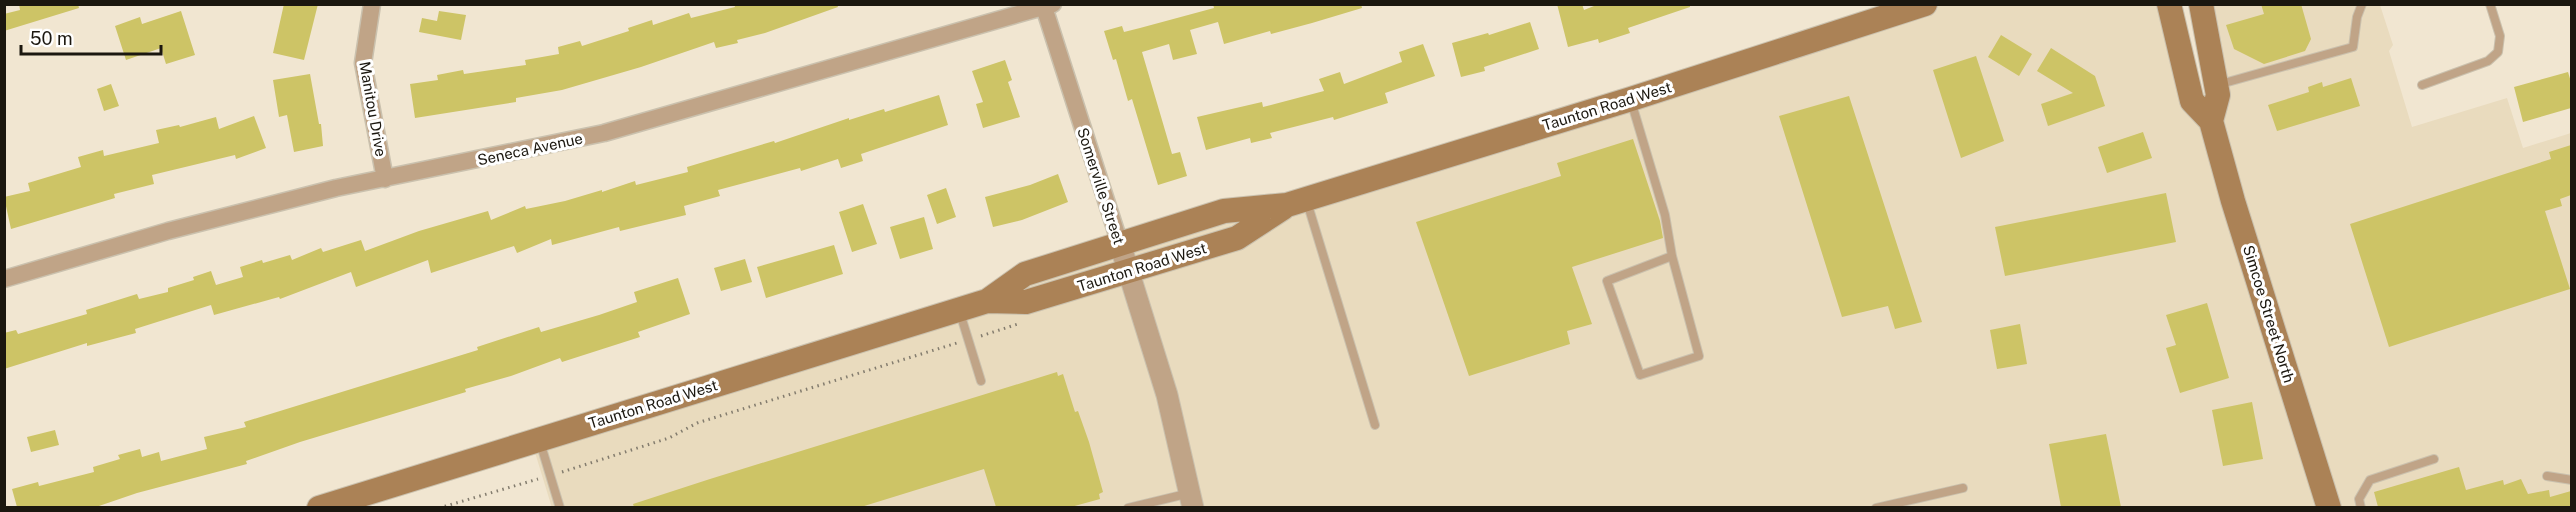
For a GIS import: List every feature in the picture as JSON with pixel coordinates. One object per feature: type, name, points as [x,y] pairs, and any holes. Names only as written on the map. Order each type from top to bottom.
[{"type":"main road","name":"Taunton Road West","points":[[319,507],[987,301],[1025,274],[1224,211],[1296,202],[1631,99],[1925,4]]},
{"type":"main road","name":"Simcoe Street North","points":[[2169,4],[2192,101],[2211,121],[2233,201],[2329,507]]},
{"type":"main road","name":"Simcoe Street North","points":[[2201,4],[2218,95],[2211,121]]},
{"type":"main road","name":"Taunton Road West","points":[[987,301],[1026,303],[1237,238],[1296,202]]},
{"type":"street","name":"Manitou Drive","points":[[372,4],[363,63],[385,178]]},
{"type":"street","name":"Seneca Avenue","points":[[4,279],[168,231],[336,188],[604,133],[1047,5]]},
{"type":"street","name":"Somerville Street","points":[[1047,5],[1167,395],[1191,500]]},
{"type":"lane","points":[[2217,85],[2353,47],[2357,17],[2362,4]]},
{"type":"lane","points":[[2422,85],[2488,61],[2498,52],[2500,36],[2490,4]]},
{"type":"lane","points":[[1631,99],[1665,215],[1672,256],[1699,356],[1640,375],[1607,281],[1672,256]]},
{"type":"lane","points":[[1296,202],[1375,425]]},
{"type":"lane","points":[[959,310],[981,381]]},
{"type":"lane","points":[[539,439],[560,507]]},
{"type":"lane","points":[[2361,507],[2359,499],[2370,480],[2434,459]]},
{"type":"lane","points":[[2547,476],[2571,480]]},
{"type":"lane","points":[[1875,507],[1963,488]]},
{"type":"lane","points":[[1128,507],[1191,500]]},
{"type":"path","points":[[439,507],[669,438],[697,423],[1020,324]]},
{"type":"shaded area","points":[[1925,5],[2169,5],[2210,120],[2201,5],[2380,5],[2393,45],[2389,51],[2412,127],[2507,98],[2523,148],[2571,133],[2571,507],[2342,507],[2311,448],[2329,507],[552,508],[533,446],[1078,257]]},
{"type":"building","points":[[19,4],[78,4],[79,8],[4,31],[4,14],[20,10]]},
{"type":"building","points":[[284,4],[318,4],[304,60],[273,53]]},
{"type":"building","points":[[734,4],[837,4],[838,7],[765,33],[737,40],[738,43],[716,48],[714,42],[641,67],[562,90],[516,98],[516,102],[415,118],[410,84],[438,80],[437,75],[463,70],[464,74],[526,65],[525,60],[559,54],[558,47],[580,41],[582,46],[629,31],[628,28],[652,20],[653,25],[689,13],[691,18],[735,7]]},
{"type":"building","points":[[1213,4],[1361,4],[1362,8],[1271,34],[1270,31],[1224,44],[1218,22],[1190,30],[1197,54],[1173,60],[1169,44],[1142,52],[1172,154],[1180,152],[1187,176],[1158,185],[1132,99],[1128,101],[1116,59],[1113,60],[1104,31],[1122,26],[1124,32],[1214,8]]},
{"type":"building","points":[[1557,4],[1582,4],[1584,10],[1599,4],[1690,4],[1690,7],[1628,28],[1630,33],[1599,43],[1598,39],[1568,47]]},
{"type":"building","points":[[2261,4],[2301,4],[2311,39],[2305,51],[2264,64],[2234,49],[2226,25],[2264,14]]},
{"type":"building","points":[[181,11],[195,55],[166,64],[161,48],[126,60],[115,26],[140,17],[142,24]]},
{"type":"building","points":[[439,11],[466,15],[461,40],[419,32],[422,18],[437,21]]},
{"type":"building","points":[[1530,22],[1539,49],[1484,67],[1485,71],[1461,77],[1452,43],[1488,33],[1489,35]]},
{"type":"building","points":[[2001,35],[2032,54],[2019,76],[1988,57]]},
{"type":"building","points":[[1423,44],[1435,76],[1385,93],[1388,103],[1334,120],[1333,117],[1270,133],[1272,138],[1251,143],[1250,138],[1206,150],[1197,117],[1262,102],[1263,107],[1324,91],[1319,79],[1340,72],[1344,84],[1402,62],[1399,52]]},
{"type":"building","points":[[2051,48],[2095,76],[2105,106],[2048,126],[2041,104],[2073,93],[2037,71]]},
{"type":"building","points":[[1976,56],[2004,141],[1961,158],[1933,70]]},
{"type":"building","points":[[1005,60],[1012,80],[1008,82],[1020,117],[983,128],[976,104],[983,102],[972,71]]},
{"type":"building","points":[[2568,72],[2571,82],[2571,108],[2523,122],[2514,87]]},
{"type":"building","points":[[310,74],[319,124],[321,124],[323,146],[294,152],[287,115],[279,117],[273,80]]},
{"type":"building","points":[[2351,78],[2360,106],[2277,131],[2268,105],[2309,92],[2308,87],[2322,82],[2323,87]]},
{"type":"building","points":[[111,84],[119,106],[104,111],[97,89]]},
{"type":"building","points":[[939,95],[948,125],[861,154],[863,161],[841,168],[838,159],[801,171],[800,168],[718,190],[720,196],[684,206],[686,215],[620,231],[619,227],[552,245],[551,239],[517,253],[514,246],[431,273],[428,260],[356,287],[351,272],[280,299],[279,297],[214,315],[211,305],[135,329],[136,333],[87,346],[87,343],[4,369],[4,333],[16,330],[18,334],[87,314],[86,310],[137,294],[139,299],[168,292],[168,288],[194,280],[193,277],[211,271],[216,285],[243,277],[240,267],[262,260],[263,263],[290,255],[292,260],[321,248],[323,252],[361,240],[365,251],[419,231],[488,211],[491,220],[525,206],[526,209],[565,201],[635,181],[636,185],[688,172],[687,167],[774,141],[775,143],[849,118],[849,120],[884,109],[885,112]]},
{"type":"building","points":[[1849,96],[1922,322],[1895,329],[1888,306],[1842,317],[1779,116]]},
{"type":"building","points":[[254,116],[266,148],[236,159],[235,155],[152,175],[154,184],[114,194],[115,198],[11,229],[4,197],[30,191],[28,183],[81,167],[78,157],[103,150],[104,156],[159,143],[156,130],[179,125],[180,127],[216,117],[219,129]]},
{"type":"building","points":[[2143,132],[2152,158],[2107,173],[2098,147]]},
{"type":"building","points":[[1633,139],[1660,221],[1663,238],[1572,267],[1592,324],[1567,331],[1570,344],[1469,376],[1416,222],[1561,176],[1557,163]]},
{"type":"building","points":[[2571,145],[2571,195],[2560,199],[2562,206],[2545,211],[2570,289],[2389,347],[2350,224],[2551,159],[2549,152]]},
{"type":"building","points":[[1058,174],[1068,202],[1022,220],[993,227],[985,197],[1030,185]]},
{"type":"building","points":[[946,188],[956,217],[937,224],[927,195]]},
{"type":"building","points":[[2166,193],[2176,242],[2005,276],[1995,227]]},
{"type":"building","points":[[863,204],[877,244],[852,252],[839,212]]},
{"type":"building","points":[[924,217],[933,249],[900,259],[890,227]]},
{"type":"building","points":[[834,245],[843,274],[766,298],[757,267]]},
{"type":"building","points":[[745,259],[752,282],[721,291],[714,268]]},
{"type":"building","points":[[678,278],[690,314],[638,332],[640,337],[562,362],[560,358],[511,376],[465,389],[466,392],[300,442],[246,461],[247,464],[137,493],[96,507],[17,507],[12,489],[38,482],[39,486],[94,472],[93,467],[120,459],[118,455],[140,449],[142,457],[159,452],[161,461],[207,449],[204,437],[246,427],[244,422],[478,350],[477,347],[539,327],[541,332],[599,315],[637,302],[634,292]]},
{"type":"building","points":[[2207,303],[2229,378],[2180,393],[2166,348],[2176,345],[2166,315]]},
{"type":"building","points":[[2020,324],[2027,364],[1997,369],[1990,330]]},
{"type":"building","points":[[1057,372],[1058,376],[1063,374],[1075,412],[1078,411],[1089,442],[1103,492],[1099,494],[1100,499],[1071,507],[996,507],[984,469],[861,507],[634,507],[633,504],[710,479]]},
{"type":"building","points":[[2252,402],[2263,459],[2223,466],[2212,410]]},
{"type":"building","points":[[55,430],[59,445],[31,452],[27,437]]},
{"type":"building","points":[[2106,434],[2121,507],[2061,507],[2049,444]]},
{"type":"building","points":[[2459,467],[2466,490],[2503,480],[2504,485],[2521,479],[2528,494],[2549,490],[2550,497],[2571,491],[2571,507],[2378,507],[2374,492]]}]
